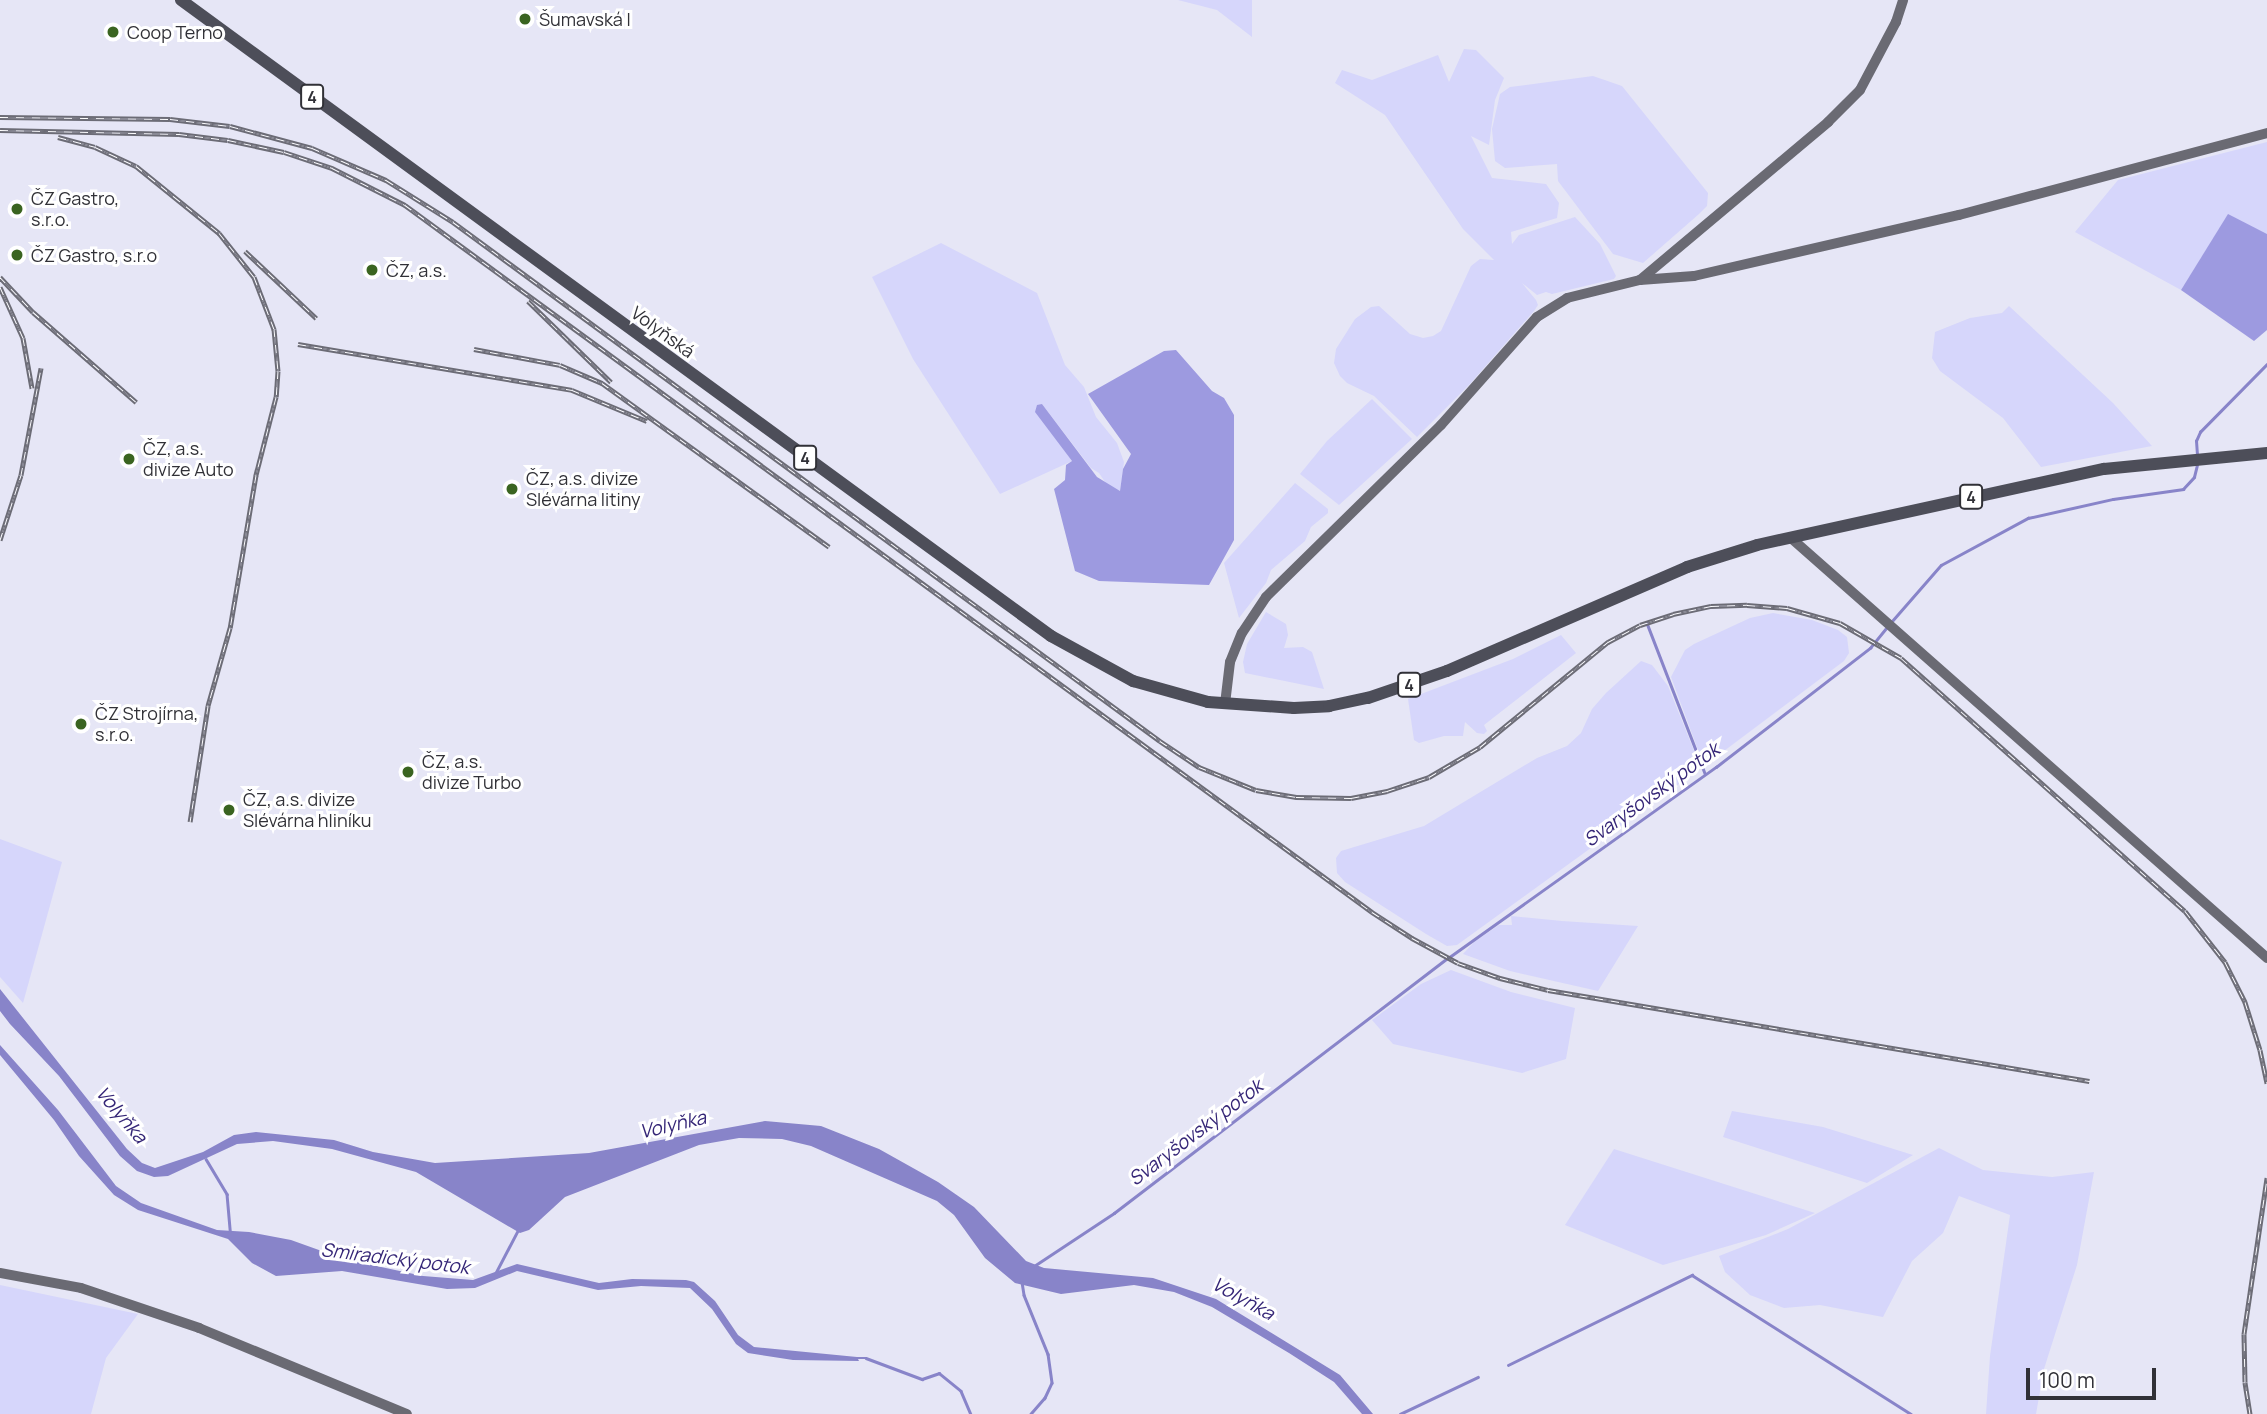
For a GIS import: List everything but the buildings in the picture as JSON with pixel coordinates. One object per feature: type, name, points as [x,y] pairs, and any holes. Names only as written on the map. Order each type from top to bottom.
[{"type":"main road","name":"Volyňská","points":[[181,0],[1041,629],[1133,681],[1189,698],[1225,704]]},
{"type":"main road","name":"4","points":[[1225,704],[1329,706],[1401,688],[1687,567],[1791,538],[2104,468],[2187,458],[2267,453]]},
{"type":"street","points":[[1640,280],[1828,122],[1860,90],[1896,22],[1903,0]]},
{"type":"street","points":[[1225,704],[1230,662],[1242,633],[1266,597],[1441,425],[1537,317],[1567,298],[1640,280],[1694,276],[1959,215],[2267,133]]},
{"type":"street","points":[[1791,538],[2267,958]]},
{"type":"street","points":[[0,1273],[81,1288],[199,1328],[407,1414]]},
{"type":"shaded area","points":[[1178,0],[1252,0],[1252,37],[1217,10]]},
{"type":"shaded area","points":[[1464,49],[1476,50],[1504,78],[1495,100],[1489,145],[1471,136],[1492,178],[1546,184],[1559,203],[1557,218],[1511,232],[1512,244],[1519,235],[1575,217],[1600,244],[1616,276],[1614,279],[1552,294],[1546,292],[1537,295],[1522,283],[1536,300],[1538,305],[1534,311],[1469,385],[1417,437],[1374,396],[1347,383],[1340,376],[1334,363],[1336,349],[1355,319],[1371,307],[1379,306],[1410,334],[1423,338],[1433,336],[1441,331],[1471,266],[1480,259],[1494,260],[1463,229],[1385,115],[1335,83],[1342,70],[1372,80],[1438,55],[1449,82]]},
{"type":"shaded area","points":[[1593,76],[1622,86],[1708,193],[1707,206],[1643,263],[1613,254],[1558,181],[1557,164],[1505,168],[1495,161],[1492,129],[1500,94],[1510,87]]},
{"type":"shaded area","points":[[2267,142],[2267,234],[2228,215],[2181,290],[2075,232],[2118,180]]},
{"type":"shaded area","points":[[2228,214],[2267,234],[2267,330],[2254,341],[2181,290]]},
{"type":"shaded area","points":[[941,243],[1037,293],[1065,365],[1084,387],[1096,417],[1117,443],[1124,462],[1120,491],[1107,485],[1099,473],[1091,468],[1042,404],[1036,412],[1072,461],[1000,494],[913,359],[872,277]]},
{"type":"shaded area","points":[[2009,306],[2113,403],[2152,446],[2041,467],[2003,418],[1940,371],[1932,358],[1935,332],[1970,318],[2002,313]]},
{"type":"shaded area","points":[[1176,350],[1212,391],[1224,398],[1234,415],[1234,540],[1209,585],[1099,581],[1075,571],[1054,489],[1065,480],[1066,465],[1072,461],[1035,412],[1037,405],[1042,404],[1097,477],[1120,491],[1123,469],[1131,454],[1088,394],[1164,351]]},
{"type":"shaded area","points":[[1372,399],[1412,439],[1339,505],[1300,474],[1327,441]]},
{"type":"shaded area","points":[[1295,483],[1328,509],[1328,513],[1311,527],[1305,541],[1271,570],[1266,583],[1239,618],[1224,563]]},
{"type":"shaded area","points":[[1266,612],[1286,624],[1288,635],[1284,648],[1303,647],[1312,652],[1324,689],[1245,673],[1243,662],[1247,644]]},
{"type":"shaded area","points":[[1773,613],[1812,620],[1838,630],[1847,637],[1849,653],[1844,661],[1704,766],[1671,677],[1685,650],[1694,644],[1750,618]]},
{"type":"shaded area","points":[[1561,635],[1576,653],[1484,725],[1487,731],[1484,734],[1477,733],[1465,722],[1463,736],[1444,736],[1419,743],[1414,740],[1408,699],[1513,659]]},
{"type":"shaded area","points":[[1641,661],[1652,665],[1668,686],[1701,768],[1457,945],[1447,946],[1426,934],[1345,882],[1337,873],[1336,858],[1341,851],[1424,826],[1537,758],[1567,746],[1581,733],[1592,709]]},
{"type":"shaded area","points":[[0,839],[62,862],[23,1003],[0,977]]},
{"type":"shaded area","points":[[1511,916],[1638,926],[1598,991],[1510,971],[1463,954],[1474,942],[1499,925],[1512,925]]},
{"type":"shaded area","points":[[1451,970],[1511,992],[1575,1008],[1566,1059],[1522,1073],[1393,1044],[1372,1020],[1421,984]]},
{"type":"shaded area","points":[[0,989],[127,1149],[142,1163],[155,1168],[203,1152],[234,1135],[256,1132],[334,1140],[373,1152],[435,1163],[589,1153],[765,1121],[821,1126],[879,1149],[938,1182],[974,1207],[1026,1261],[1044,1268],[1153,1278],[1216,1299],[1340,1375],[1373,1414],[1362,1414],[1334,1382],[1289,1353],[1212,1307],[1174,1292],[1134,1285],[1061,1294],[1015,1283],[985,1258],[954,1215],[937,1201],[811,1146],[782,1139],[739,1138],[699,1145],[565,1197],[529,1230],[520,1233],[416,1172],[332,1149],[273,1141],[237,1144],[168,1176],[154,1177],[137,1171],[120,1156],[59,1076],[10,1024],[0,1011]]},
{"type":"shaded area","points":[[0,1045],[58,1110],[116,1186],[141,1203],[217,1230],[249,1232],[291,1240],[344,1259],[423,1276],[473,1280],[517,1264],[599,1283],[632,1279],[686,1280],[694,1282],[715,1301],[738,1335],[754,1347],[857,1357],[859,1361],[793,1360],[748,1353],[736,1344],[712,1309],[690,1288],[641,1286],[598,1290],[517,1271],[475,1288],[447,1289],[342,1271],[276,1276],[252,1263],[228,1239],[138,1210],[114,1195],[79,1156],[54,1120],[0,1055]]},
{"type":"shaded area","points":[[1732,1111],[1823,1127],[1913,1155],[1867,1183],[1723,1137]]},
{"type":"shaded area","points":[[1939,1148],[1983,1170],[2052,1177],[2094,1172],[2077,1265],[2044,1369],[2036,1414],[1986,1414],[1990,1356],[2010,1215],[1959,1196],[1943,1233],[1912,1261],[1883,1317],[1820,1305],[1784,1308],[1750,1295],[1725,1272],[1719,1256],[1788,1229]]},
{"type":"shaded area","points":[[1614,1149],[1815,1213],[1766,1235],[1663,1265],[1565,1225]]},
{"type":"shaded area","points":[[0,1285],[138,1314],[106,1358],[91,1414],[0,1414]]},
{"type":"waterway","name":"Svaryšovský potok","points":[[2197,455],[2196,441],[2200,432],[2267,364]]},
{"type":"waterway","name":"Svaryšovský potok","points":[[1892,621],[1941,565],[2028,518],[2113,499],[2183,489],[2194,477],[2197,465]]},
{"type":"waterway","points":[[1647,623],[1705,773]]},
{"type":"waterway","name":"Svaryšovský potok","points":[[1034,1266],[1114,1213],[1448,958],[1716,767],[1870,648],[1888,626]]},
{"type":"waterway","points":[[206,1159],[227,1194],[230,1231]]},
{"type":"waterway","points":[[495,1274],[518,1230]]},
{"type":"waterway","points":[[1508,1365],[1692,1275],[1911,1414]]},
{"type":"waterway","points":[[1022,1282],[1024,1295],[1048,1354],[1052,1383],[1045,1398],[1031,1414]]},
{"type":"waterway","name":"Smiradický potok","points":[[857,1358],[866,1358],[922,1379],[939,1373],[961,1391],[971,1414]]},
{"type":"waterway","points":[[1400,1414],[1478,1377]]},
{"type":"railway","points":[[0,117],[170,119],[230,126],[312,148],[386,180],[453,222],[1160,741],[1199,767],[1256,790],[1296,797],[1351,798],[1387,791],[1429,777],[1480,747],[1608,642],[1640,625],[1673,614],[1711,606],[1747,605],[1787,608],[1840,623],[1901,658],[2185,911],[2225,962],[2245,1002],[2267,1083]]},
{"type":"railway","points":[[0,130],[179,134],[228,140],[284,152],[332,168],[405,205],[1372,912],[1458,963],[1500,978],[1548,990],[2089,1081]]},
{"type":"railway","points":[[58,137],[95,147],[136,166],[219,233],[254,277],[274,329],[278,371],[276,397],[256,475],[230,628],[208,706],[190,822]]},
{"type":"railway","points":[[245,251],[316,318]]},
{"type":"railway","points":[[0,277],[33,312],[136,402]]},
{"type":"railway","points":[[0,287],[23,338],[32,388]]},
{"type":"railway","points":[[528,301],[611,382]]},
{"type":"railway","points":[[298,344],[572,390],[647,421]]},
{"type":"railway","points":[[474,349],[560,365],[602,383],[829,547]]},
{"type":"railway","points":[[0,540],[21,475],[41,368]]},
{"type":"railway","points":[[2250,1414],[2245,1382],[2244,1334],[2267,1178]]},
{"type":"place","name":"Šumavská I","points":[[525,19]]},
{"type":"place","name":"Coop Terno","points":[[113,32]]},
{"type":"place","name":"ČZ Gastro, s.r.o.","points":[[17,209]]},
{"type":"place","name":"ČZ Gastro, s.r.o","points":[[17,255]]},
{"type":"place","name":"ČZ, a.s.","points":[[372,270]]},
{"type":"place","name":"ČZ, a.s. divize Auto","points":[[129,459]]},
{"type":"place","name":"ČZ, a.s. divize Slévárna litiny","points":[[512,489]]},
{"type":"place","name":"ČZ Strojírna, s.r.o.","points":[[81,724]]},
{"type":"place","name":"ČZ, a.s. divize Turbo","points":[[408,772]]},
{"type":"place","name":"ČZ, a.s. divize Slévárna hliníku","points":[[229,810]]},
{"type":"water label","name":"Volyňka","points":[[121,1115]]},
{"type":"water label","name":"Volyňka","points":[[673,1125]]},
{"type":"water label","name":"Volyňka","points":[[1243,1299]]}]
